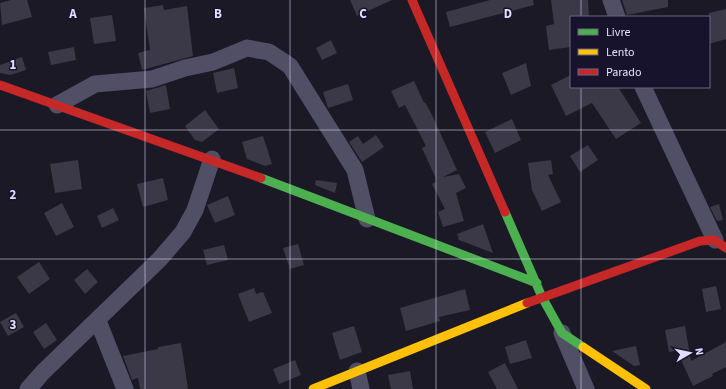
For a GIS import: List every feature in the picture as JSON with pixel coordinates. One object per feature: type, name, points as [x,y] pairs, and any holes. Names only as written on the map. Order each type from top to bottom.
[{"type":"street","points":[[412,0],[542,297],[562,333],[586,389]]},
{"type":"street","points":[[611,0],[617,16]]},
{"type":"street","points":[[57,105],[95,84],[152,79],[185,68],[213,62],[247,48],[268,52],[290,66],[355,170],[367,219]]},
{"type":"street","points":[[0,85],[212,159],[537,283]]},
{"type":"street","points":[[643,88],[720,244]]},
{"type":"street","points":[[28,389],[43,372],[98,321],[159,260],[183,232],[195,210],[212,159]]},
{"type":"street","points":[[313,389],[542,297],[700,241],[720,244]]},
{"type":"street","points":[[98,321],[125,389]]},
{"type":"street","points":[[562,333],[646,389]]},
{"type":"street","points":[[357,371],[361,389]]},
{"type":"building","points":[[11,0],[27,0],[32,17],[2,25],[0,3]]},
{"type":"building","points":[[350,0],[392,0],[357,16]]},
{"type":"building","points":[[490,0],[533,0],[534,5],[450,27],[446,12]]},
{"type":"building","points":[[551,0],[588,0],[589,16],[570,16],[570,47],[549,50],[546,26],[554,24]]},
{"type":"building","points":[[622,0],[668,0],[668,7],[627,15]]},
{"type":"building","points":[[163,5],[164,10],[187,6],[193,56],[142,70],[138,53],[150,50],[144,8]]},
{"type":"building","points":[[726,9],[726,39],[710,44],[709,13]]},
{"type":"building","points":[[112,15],[116,41],[94,44],[90,18]]},
{"type":"building","points":[[331,40],[337,53],[322,60],[316,48]]},
{"type":"building","points":[[74,47],[76,60],[51,65],[48,52]]},
{"type":"building","points":[[22,57],[26,70],[10,75],[0,73],[0,65]]},
{"type":"building","points":[[526,63],[531,86],[511,95],[502,73]]},
{"type":"building","points":[[234,68],[238,88],[217,93],[213,73]]},
{"type":"building","points":[[570,76],[570,88],[619,88],[641,123],[616,139],[592,103],[566,116],[551,85]]},
{"type":"building","points":[[414,81],[424,103],[425,102],[433,117],[457,170],[443,177],[459,174],[466,188],[456,193],[464,221],[443,227],[438,212],[445,209],[432,184],[437,181],[422,148],[426,146],[405,105],[399,108],[391,91]]},
{"type":"building","points":[[348,84],[353,100],[328,108],[323,92]]},
{"type":"building","points":[[166,85],[170,109],[150,113],[146,91]]},
{"type":"building","points":[[205,110],[219,129],[202,142],[195,140],[185,126]]},
{"type":"building","points":[[512,119],[521,140],[495,153],[485,132]]},
{"type":"building","points":[[376,135],[384,147],[362,162],[349,142],[358,136],[363,144]]},
{"type":"building","points":[[263,136],[272,164],[265,166],[247,159],[242,142]]},
{"type":"building","points":[[588,145],[598,160],[580,172],[570,156]]},
{"type":"building","points":[[78,160],[82,189],[55,193],[50,164]]},
{"type":"building","points":[[551,160],[553,174],[548,175],[561,202],[542,211],[532,190],[528,163]]},
{"type":"building","points":[[163,178],[168,200],[143,207],[137,184]]},
{"type":"building","points":[[316,180],[337,183],[335,193],[315,185]]},
{"type":"building","points":[[228,196],[235,215],[215,223],[207,205]]},
{"type":"building","points":[[62,203],[74,227],[56,236],[44,213]]},
{"type":"building","points":[[719,204],[723,220],[717,221],[710,207]]},
{"type":"building","points":[[113,208],[119,220],[102,228],[97,216]]},
{"type":"building","points":[[483,224],[493,253],[459,240],[457,234]]},
{"type":"building","points":[[298,244],[304,265],[290,269],[283,248]]},
{"type":"building","points":[[224,245],[228,260],[207,265],[203,250]]},
{"type":"building","points":[[39,262],[50,279],[29,294],[17,277]]},
{"type":"building","points":[[87,269],[98,282],[85,294],[74,280]]},
{"type":"building","points":[[716,286],[721,309],[706,312],[702,289]]},
{"type":"building","points":[[254,288],[256,294],[263,292],[272,313],[249,322],[238,294]]},
{"type":"building","points":[[465,289],[470,310],[439,317],[440,321],[406,331],[400,308]]},
{"type":"building","points":[[16,313],[24,327],[8,336],[0,322]]},
{"type":"building","points":[[46,323],[57,340],[44,349],[33,332]]},
{"type":"building","points":[[354,326],[362,352],[340,360],[332,333]]},
{"type":"building","points":[[685,326],[691,361],[726,342],[726,367],[712,374],[713,376],[693,386],[677,351],[669,352],[665,330]]},
{"type":"building","points":[[526,340],[532,358],[510,364],[505,347]]},
{"type":"building","points":[[181,343],[188,389],[140,389],[138,378],[132,380],[123,356]]},
{"type":"building","points":[[636,346],[640,365],[634,366],[612,351]]},
{"type":"building","points":[[295,360],[301,375],[279,384],[273,369]]},
{"type":"building","points":[[505,363],[518,389],[497,389],[488,372]]},
{"type":"building","points":[[410,371],[413,389],[391,389],[388,375]]},
{"type":"traffic: fast","points":[[261,178],[537,283]]},
{"type":"traffic: fast","points":[[505,212],[542,297],[562,333],[583,347]]},
{"type":"traffic: slow","points":[[313,389],[527,303]]},
{"type":"traffic: slow","points":[[583,347],[646,389]]},
{"type":"traffic: jam","points":[[412,0],[505,212]]},
{"type":"traffic: jam","points":[[0,85],[261,178]]},
{"type":"traffic: jam","points":[[527,303],[700,241],[714,240],[726,248]]}]
